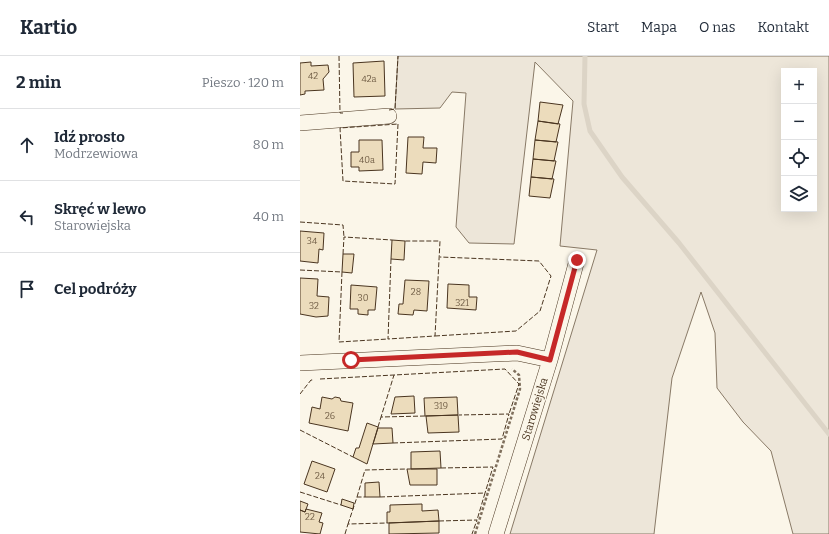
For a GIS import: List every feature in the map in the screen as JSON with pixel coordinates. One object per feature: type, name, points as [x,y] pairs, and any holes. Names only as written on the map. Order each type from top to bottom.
[{"type":"street","points":[[300,123],[389,116]]},
{"type":"street","name":"Starowiejska","points":[[496,534],[550,360],[577,260]]},
{"type":"street","points":[[300,363],[517,352],[550,360]]},
{"type":"path","points":[[476,534],[520,389],[519,376],[510,368]]},
{"type":"shaded area","points":[[398,56],[829,56],[829,534],[793,534],[771,451],[743,422],[717,388],[715,333],[701,292],[672,378],[654,534],[510,534],[597,250],[560,246],[573,101],[535,62],[514,244],[469,243],[456,227],[466,93],[452,92],[440,108],[395,109]]},
{"type":"building","points":[[384,61],[385,96],[354,97],[353,63]]},
{"type":"building","points":[[311,62],[311,66],[328,65],[329,72],[323,79],[324,90],[305,91],[305,94],[300,95],[300,63]]},
{"type":"building","points":[[540,102],[563,105],[558,124],[538,121]]},
{"type":"building","points":[[538,121],[560,124],[556,142],[535,140]]},
{"type":"building","points":[[408,137],[424,137],[423,148],[437,148],[436,163],[423,162],[422,174],[406,173]]},
{"type":"building","points":[[359,140],[382,140],[383,170],[359,171],[359,167],[351,167],[351,152],[359,152]]},
{"type":"building","points":[[535,140],[558,142],[554,161],[533,159]]},
{"type":"building","points":[[533,159],[556,161],[552,179],[531,177]]},
{"type":"building","points":[[531,177],[554,179],[550,198],[529,196]]},
{"type":"building","points":[[300,231],[324,233],[323,250],[319,249],[318,263],[300,261]]},
{"type":"building","points":[[392,240],[405,241],[404,260],[391,259]]},
{"type":"building","points":[[343,254],[354,254],[352,273],[342,272]]},
{"type":"building","points":[[300,278],[318,279],[317,296],[329,297],[328,316],[316,317],[300,314]]},
{"type":"building","points":[[405,280],[429,281],[427,311],[414,310],[413,315],[398,314],[399,304],[403,304]]},
{"type":"building","points":[[448,284],[469,285],[469,297],[477,297],[476,310],[447,308]]},
{"type":"building","points":[[351,285],[377,287],[375,310],[368,310],[368,315],[358,314],[358,309],[350,309]]},
{"type":"building","points":[[414,396],[415,413],[391,414],[395,397]]},
{"type":"building","points":[[322,397],[332,399],[335,397],[340,398],[341,401],[353,403],[348,431],[309,423],[312,407],[320,409]]},
{"type":"building","points":[[457,397],[458,415],[425,416],[424,398]]},
{"type":"building","points":[[458,415],[459,432],[428,433],[426,416]]},
{"type":"building","points":[[367,423],[378,427],[367,464],[353,457],[356,448],[359,448]]},
{"type":"building","points":[[378,428],[392,428],[393,443],[373,444]]},
{"type":"building","points":[[440,451],[441,468],[411,469],[411,452]]},
{"type":"building","points":[[312,461],[335,469],[327,492],[304,484]]},
{"type":"building","points":[[407,469],[437,469],[437,485],[410,485]]},
{"type":"building","points":[[379,482],[380,497],[365,497],[365,483]]},
{"type":"building","points":[[342,499],[354,503],[353,509],[341,505]]},
{"type":"building","points":[[300,501],[308,504],[305,512],[300,510]]},
{"type":"building","points":[[422,504],[422,511],[438,510],[439,521],[387,523],[387,512],[390,512],[390,505]]},
{"type":"building","points":[[306,509],[322,513],[319,522],[323,523],[320,534],[300,532],[300,510],[305,512]]},
{"type":"building","points":[[439,521],[439,533],[389,534],[389,523]]},
{"type":"waterway","points":[[585,56],[584,104],[590,131],[622,177],[679,243],[829,434]]},
{"type":"fence","points":[[339,56],[340,113],[343,113]]},
{"type":"fence","points":[[389,110],[395,109],[398,56]]},
{"type":"fence","points":[[398,124],[395,184],[343,181],[340,128],[398,124]]},
{"type":"fence","points":[[300,222],[343,225],[344,237]]},
{"type":"fence","points":[[343,254],[344,237],[392,240]]},
{"type":"fence","points":[[391,259],[388,339],[435,336],[440,241],[405,241]]},
{"type":"fence","points":[[435,336],[516,331],[540,311],[551,276],[539,261],[440,257]]},
{"type":"fence","points":[[300,270],[342,272],[339,342],[388,339]]},
{"type":"fence","points":[[425,416],[381,417],[394,375],[505,369],[519,384],[509,414]]},
{"type":"fence","points":[[320,379],[394,375]]},
{"type":"fence","points":[[300,394],[311,380],[314,380]]},
{"type":"fence","points":[[393,443],[502,439],[509,414],[459,415]]},
{"type":"fence","points":[[378,427],[381,417]]},
{"type":"fence","points":[[300,430],[353,457]]},
{"type":"fence","points":[[441,468],[493,467],[485,493]]},
{"type":"fence","points":[[357,497],[365,470],[407,469]]},
{"type":"fence","points":[[300,492],[341,505]]},
{"type":"fence","points":[[380,497],[485,493],[477,520]]},
{"type":"fence","points":[[348,524],[357,497],[365,497]]},
{"type":"fence","points":[[439,521],[477,520],[472,534]]},
{"type":"fence","points":[[345,534],[348,524],[387,523]]},
{"type":"route","points":[[351,360],[517,352],[550,360],[577,260]]}]
